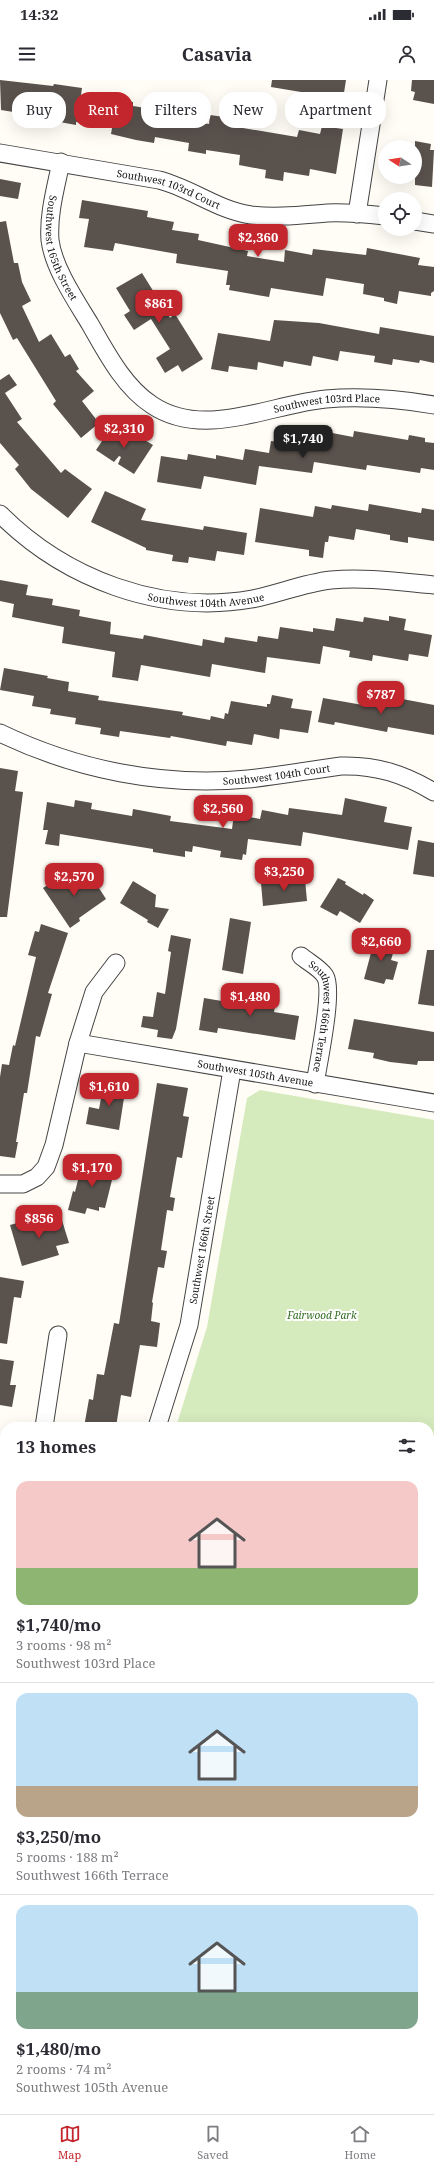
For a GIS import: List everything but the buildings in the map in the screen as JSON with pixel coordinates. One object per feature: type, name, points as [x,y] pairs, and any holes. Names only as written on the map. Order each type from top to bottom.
[{"type":"street","points":[[357,214],[378,80]]},
{"type":"street","name":"Southwest 103rd Court","points":[[0,153],[61,162],[170,183],[220,207],[250,215],[271,216],[327,213],[378,216]]},
{"type":"street","name":"Southwest 165th Street","points":[[61,162],[50,216],[50,242],[57,264],[92,329]]},
{"type":"street","points":[[422,222],[434,224]]},
{"type":"street","name":"Southwest 103rd Place","points":[[92,329],[106,352],[135,391],[152,406],[180,416],[205,420],[221,419],[324,399],[356,398],[403,400],[434,405]]},
{"type":"street","name":"Southwest 104th Avenue","points":[[0,514],[29,539],[87,575],[121,589],[154,598],[190,602],[224,602],[252,599],[323,581],[352,578],[434,585]]},
{"type":"street","name":"Southwest 104th Court","points":[[0,733],[65,760],[107,771],[143,776],[183,781],[223,781],[341,766],[356,766],[389,771],[415,781],[434,792]]},
{"type":"street","name":"Southwest 166th Terrace","points":[[301,956],[325,976],[327,983],[327,1006],[315,1084]]},
{"type":"street","points":[[0,1184],[23,1184],[41,1172],[51,1153],[78,1042],[94,992],[116,963]]},
{"type":"street","name":"Southwest 105th Avenue","points":[[78,1042],[232,1070],[434,1103]]},
{"type":"street","name":"Southwest 166th Street","points":[[159,1422],[189,1325],[232,1070]]},
{"type":"street","points":[[45,1422],[58,1335]]},
{"type":"green space","name":"Fairwood Park","points":[[260,1090],[434,1120],[434,1422],[178,1422],[207,1327],[247,1098]]}]
